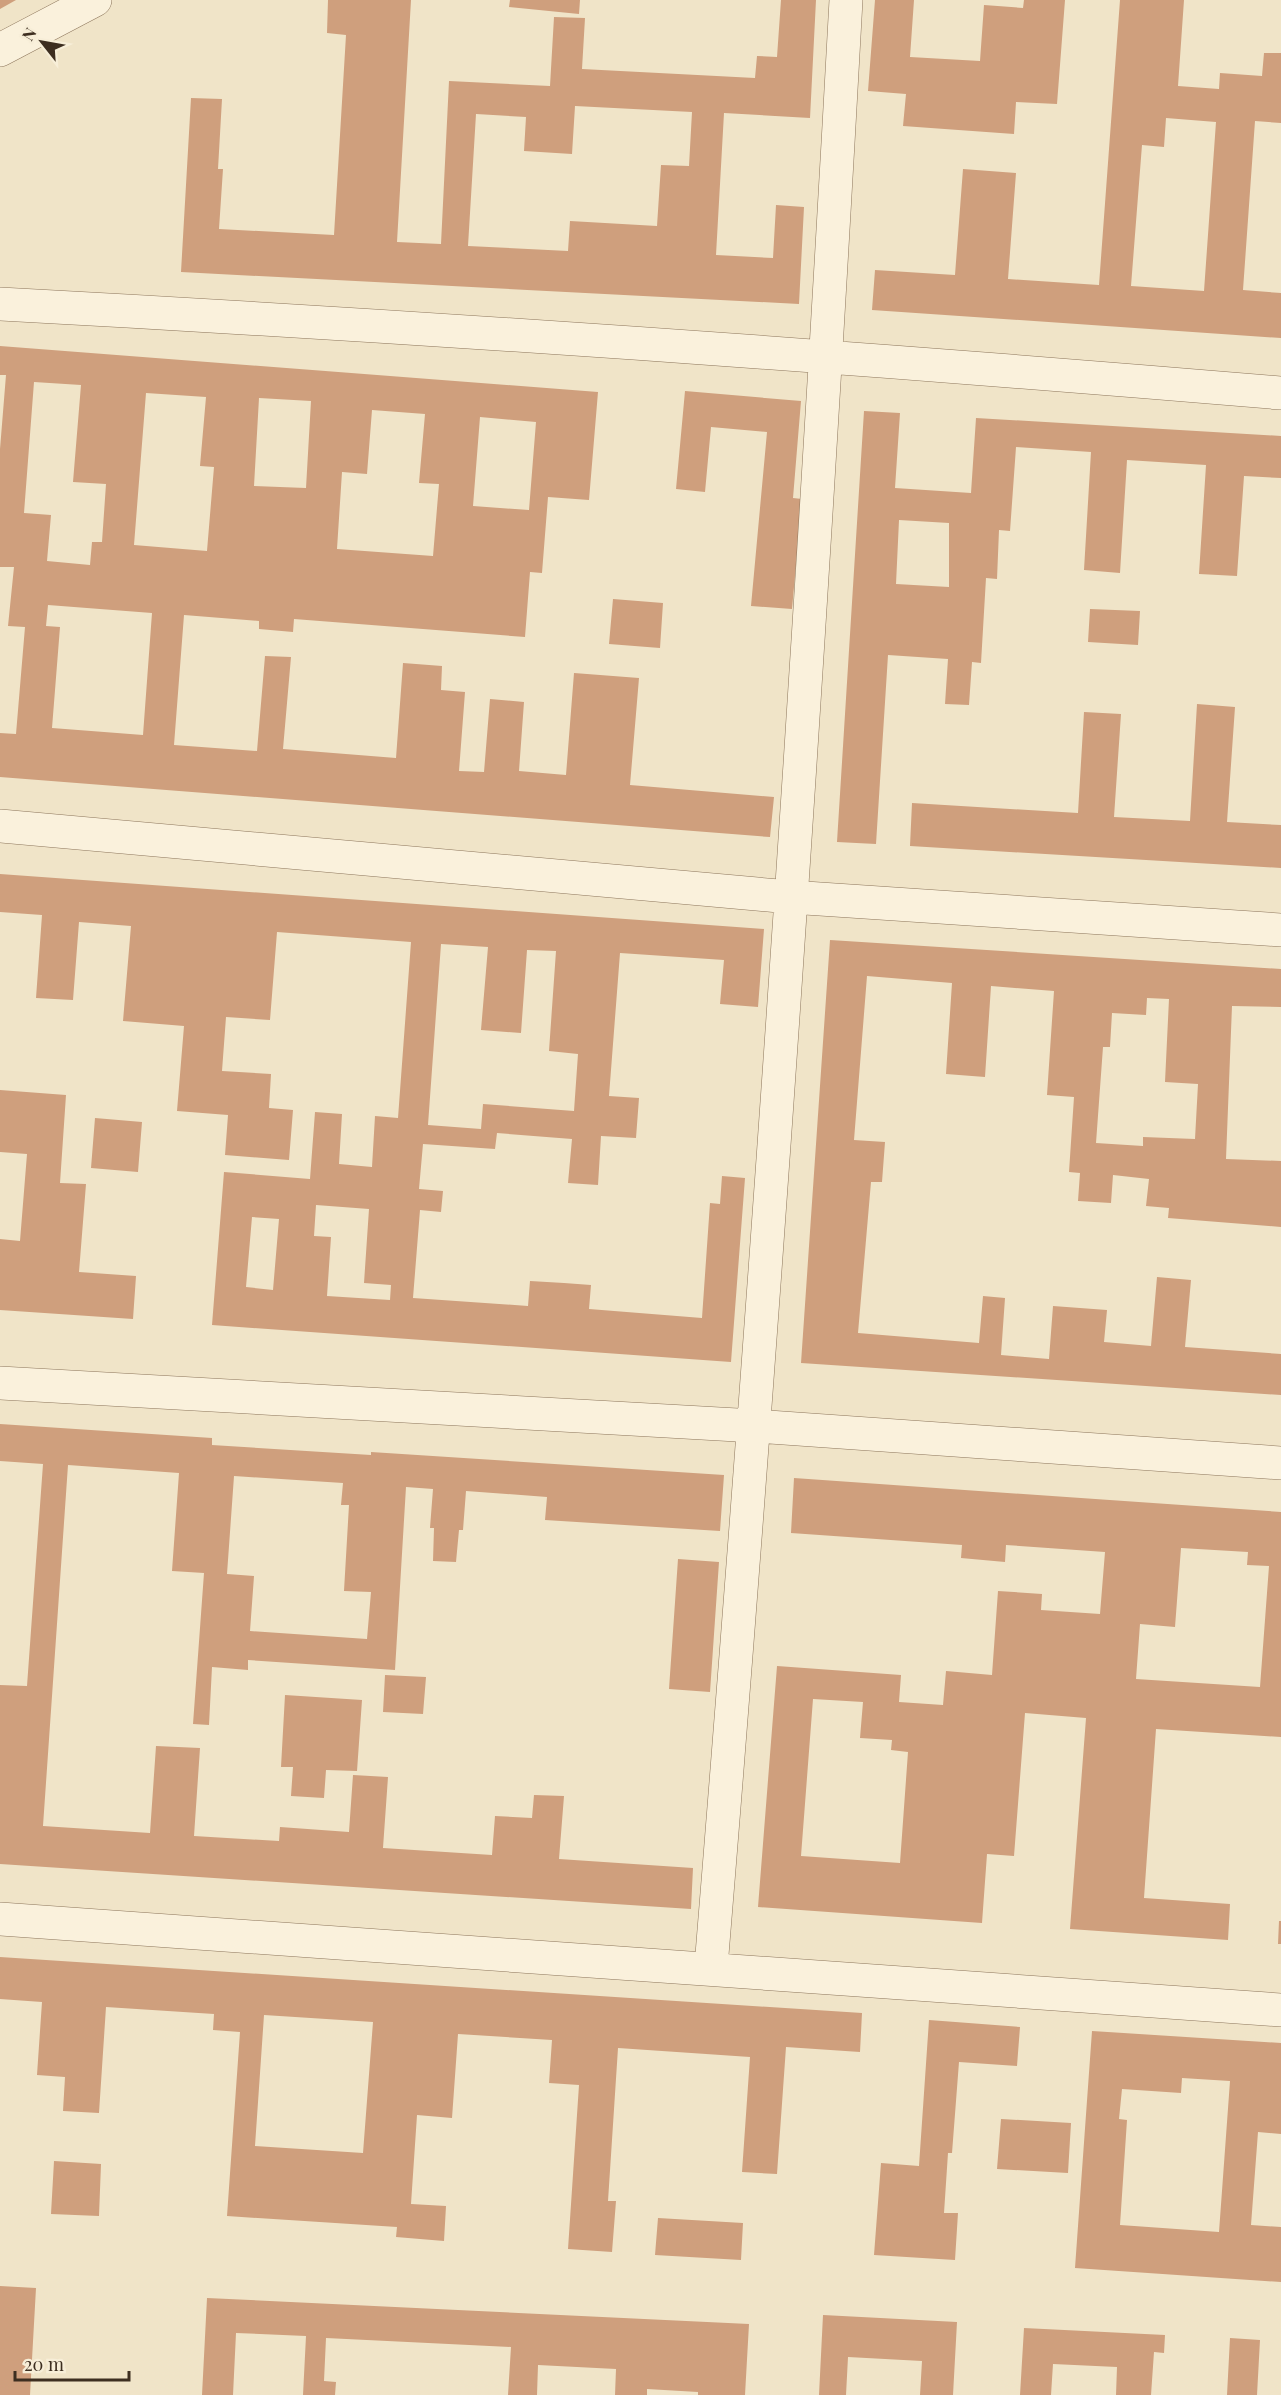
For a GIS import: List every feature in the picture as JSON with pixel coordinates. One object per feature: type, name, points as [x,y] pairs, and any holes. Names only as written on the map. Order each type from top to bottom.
[{"type":"street","points":[[0,50],[95,0]]},
{"type":"street","points":[[711,1967],[755,1426],[826,357],[846,0]]},
{"type":"street","points":[[0,304],[316,321],[826,357],[1281,393]]},
{"type":"street","points":[[0,826],[790,897],[1281,930]]},
{"type":"street","points":[[0,1383],[755,1426],[1281,1463]]},
{"type":"street","points":[[0,1918],[711,1967],[1281,2010]]},
{"type":"building","points":[[0,0],[16,0],[0,9]]},
{"type":"building","points":[[328,0],[411,0],[397,242],[441,244],[449,81],[550,86],[554,17],[585,18],[582,69],[755,78],[757,56],[777,57],[781,0],[816,0],[810,118],[724,113],[716,255],[773,258],[776,205],[804,207],[799,304],[181,272],[191,98],[222,99],[218,169],[223,169],[219,229],[334,235],[346,35],[327,33]],"holes":[[[575,106],[692,112],[689,166],[661,165],[657,226],[570,221],[568,251],[468,246],[476,114],[526,117],[524,151],[572,154]]]},
{"type":"building","points":[[510,0],[580,0],[579,14],[509,7]]},
{"type":"building","points":[[875,0],[914,0],[910,57],[980,61],[984,5],[1023,8],[1024,0],[1065,0],[1057,104],[1016,102],[1014,134],[903,126],[906,94],[868,91]]},
{"type":"building","points":[[1120,0],[1184,0],[1178,86],[1219,89],[1220,73],[1262,76],[1264,53],[1281,53],[1281,123],[1255,121],[1243,290],[1281,293],[1281,338],[872,310],[875,270],[955,275],[963,169],[1016,173],[1008,279],[1099,285]],"holes":[[[1166,118],[1216,122],[1204,291],[1131,286],[1142,145],[1164,147]]]},
{"type":"building","points":[[0,346],[598,392],[589,500],[548,497],[542,573],[530,572],[525,637],[294,619],[293,632],[259,629],[259,621],[184,615],[174,745],[257,751],[265,656],[291,657],[283,749],[396,758],[403,663],[442,666],[441,690],[465,692],[459,771],[484,772],[490,699],[524,702],[519,771],[566,775],[574,673],[639,678],[630,785],[774,797],[770,837],[0,777],[0,733],[16,734],[25,627],[8,626],[14,567],[0,567],[0,449],[6,375],[0,375]],"holes":[[[34,382],[81,385],[73,482],[106,484],[102,542],[92,542],[90,565],[47,561],[51,515],[24,513]],[[146,393],[206,397],[200,466],[214,467],[207,551],[134,545]],[[259,398],[311,401],[306,488],[254,486]],[[372,410],[425,414],[419,483],[439,484],[433,556],[337,549],[342,472],[367,474]],[[480,417],[536,422],[529,510],[473,506]],[[48,605],[152,613],[143,735],[52,728],[60,627],[46,626]]]},
{"type":"building","points":[[685,391],[801,401],[793,498],[802,499],[792,609],[751,606],[767,432],[711,427],[705,492],[676,489]]},
{"type":"building","points":[[864,411],[900,413],[895,488],[971,493],[976,418],[1281,436],[1281,478],[1244,476],[1237,576],[1199,574],[1206,465],[1127,460],[1120,573],[1084,570],[1091,452],[1016,447],[1010,531],[999,530],[997,579],[986,578],[981,663],[972,662],[969,705],[945,704],[948,659],[888,655],[876,844],[837,842]],"holes":[[[899,520],[949,523],[949,587],[896,584]]]},
{"type":"building","points":[[613,599],[663,603],[660,648],[609,644]]},
{"type":"building","points":[[1090,609],[1140,611],[1138,645],[1088,642]]},
{"type":"building","points":[[1197,704],[1235,707],[1227,822],[1281,825],[1281,868],[910,846],[912,803],[1078,813],[1084,712],[1121,714],[1114,817],[1190,821]]},
{"type":"building","points":[[0,874],[764,929],[758,1007],[720,1004],[724,960],[620,953],[609,1096],[639,1098],[636,1138],[601,1136],[598,1185],[568,1183],[572,1139],[497,1133],[495,1149],[423,1144],[419,1189],[443,1191],[441,1212],[420,1210],[413,1298],[528,1306],[530,1281],[564,1283],[591,1285],[589,1309],[702,1318],[710,1203],[720,1204],[722,1176],[745,1178],[731,1362],[212,1325],[224,1172],[310,1179],[315,1112],[342,1114],[339,1164],[372,1167],[375,1116],[398,1118],[411,942],[277,932],[270,1020],[226,1017],[222,1071],[271,1074],[269,1108],[293,1110],[289,1160],[225,1155],[228,1115],[177,1111],[184,1026],[123,1021],[131,926],[79,922],[73,1000],[36,998],[42,915],[0,912]],"holes":[[[441,944],[488,947],[481,1030],[521,1033],[527,950],[556,951],[549,1051],[578,1054],[574,1111],[483,1104],[481,1129],[428,1125]],[[316,1205],[369,1209],[364,1283],[391,1285],[390,1300],[327,1296],[331,1237],[314,1236]],[[252,1217],[279,1219],[273,1290],[246,1287]]]},
{"type":"building","points":[[830,940],[1281,969],[1281,1007],[1232,1006],[1226,1159],[1281,1161],[1281,1227],[1168,1218],[1169,1208],[1146,1206],[1149,1179],[1113,1175],[1111,1203],[1078,1201],[1080,1173],[1069,1172],[1074,1097],[1047,1095],[1054,991],[991,986],[985,1077],[946,1074],[952,983],[867,976],[854,1140],[885,1142],[882,1182],[871,1182],[858,1333],[979,1343],[983,1296],[1005,1298],[1001,1355],[1049,1359],[1053,1306],[1107,1310],[1104,1342],[1151,1346],[1157,1277],[1191,1280],[1185,1347],[1281,1354],[1281,1395],[801,1363]],"holes":[[[1147,998],[1169,999],[1165,1082],[1198,1084],[1195,1139],[1143,1137],[1143,1146],[1096,1143],[1103,1047],[1110,1047],[1112,1013],[1146,1015]]]},
{"type":"building","points":[[0,1090],[66,1095],[60,1183],[86,1184],[79,1272],[136,1276],[133,1319],[0,1310],[0,1239],[20,1241],[27,1154],[0,1152]]},
{"type":"building","points":[[95,1118],[142,1122],[138,1172],[91,1168]]},
{"type":"building","points":[[0,1424],[212,1438],[212,1445],[371,1455],[371,1452],[724,1475],[720,1531],[545,1520],[547,1497],[466,1491],[463,1530],[459,1530],[456,1562],[433,1561],[434,1528],[430,1528],[433,1489],[406,1487],[395,1670],[248,1660],[248,1670],[212,1667],[209,1725],[193,1724],[204,1573],[172,1571],[179,1473],[68,1465],[43,1826],[150,1833],[156,1746],[200,1748],[194,1836],[279,1841],[280,1827],[349,1832],[353,1775],[388,1777],[383,1848],[492,1855],[495,1816],[532,1818],[534,1795],[564,1796],[559,1859],[693,1868],[691,1909],[0,1864],[0,1685],[27,1686],[43,1464],[0,1461]],"holes":[[[234,1476],[343,1483],[341,1505],[349,1505],[344,1591],[371,1592],[367,1639],[250,1631],[254,1576],[227,1574]]]},
{"type":"building","points":[[794,1478],[1281,1512],[1281,1737],[1156,1729],[1144,1898],[1230,1904],[1228,1940],[1070,1929],[1086,1718],[1025,1713],[1014,1856],[987,1854],[982,1923],[758,1907],[777,1666],[901,1675],[899,1702],[943,1705],[946,1671],[992,1675],[998,1591],[1042,1594],[1041,1610],[1100,1614],[1105,1552],[1006,1545],[1005,1562],[961,1558],[962,1545],[791,1533]],"holes":[[[1181,1548],[1248,1552],[1247,1565],[1269,1566],[1260,1687],[1136,1679],[1140,1624],[1175,1627]],[[813,1699],[863,1702],[860,1738],[892,1740],[891,1750],[908,1752],[900,1863],[801,1856]]]},
{"type":"building","points":[[678,1559],[719,1562],[710,1692],[669,1689]]},
{"type":"building","points":[[385,1675],[426,1677],[423,1714],[383,1712]]},
{"type":"building","points":[[285,1695],[362,1700],[357,1771],[326,1770],[324,1798],[291,1796],[293,1767],[281,1767]]},
{"type":"building","points":[[1279,1921],[1281,1921],[1281,1944],[1278,1944]]},
{"type":"building","points":[[0,1957],[862,2013],[860,2052],[786,2047],[777,2174],[742,2172],[750,2057],[618,2048],[608,2201],[616,2201],[612,2252],[568,2249],[579,2085],[549,2083],[552,2040],[458,2034],[452,2118],[417,2115],[411,2204],[446,2206],[444,2241],[396,2237],[397,2227],[227,2216],[240,2032],[213,2030],[214,2014],[106,2007],[99,2113],[63,2111],[65,2077],[37,2075],[42,2002],[0,1999]],"holes":[[[264,2015],[373,2022],[363,2153],[255,2146]]]},
{"type":"building","points":[[929,2020],[1020,2027],[1017,2066],[959,2062],[952,2153],[948,2153],[944,2213],[958,2213],[955,2260],[874,2255],[881,2163],[919,2166]]},
{"type":"building","points":[[1092,2031],[1281,2043],[1281,2134],[1258,2132],[1251,2225],[1281,2227],[1281,2282],[1075,2268]],"holes":[[[1182,2078],[1230,2081],[1219,2232],[1120,2225],[1127,2120],[1119,2119],[1122,2089],[1181,2093]]]},
{"type":"building","points":[[1001,2119],[1071,2123],[1068,2173],[997,2169]]},
{"type":"building","points":[[54,2161],[101,2164],[99,2216],[51,2214]]},
{"type":"building","points":[[658,2218],[743,2223],[741,2260],[655,2255]]},
{"type":"building","points":[[0,2286],[36,2288],[30,2395],[0,2395]]},
{"type":"building","points":[[207,2298],[749,2324],[745,2395],[698,2395],[698,2392],[647,2389],[647,2395],[615,2395],[616,2369],[538,2365],[537,2395],[508,2395],[511,2347],[326,2338],[324,2381],[336,2382],[335,2395],[303,2395],[306,2336],[236,2333],[233,2395],[202,2395]]},
{"type":"building","points":[[823,2315],[957,2322],[953,2395],[920,2395],[922,2361],[848,2357],[846,2395],[819,2395]]},
{"type":"building","points":[[1024,2328],[1165,2335],[1164,2353],[1154,2352],[1151,2395],[1116,2395],[1117,2367],[1053,2364],[1051,2395],[1020,2395]]},
{"type":"building","points":[[1230,2338],[1260,2340],[1257,2395],[1227,2395]]}]
